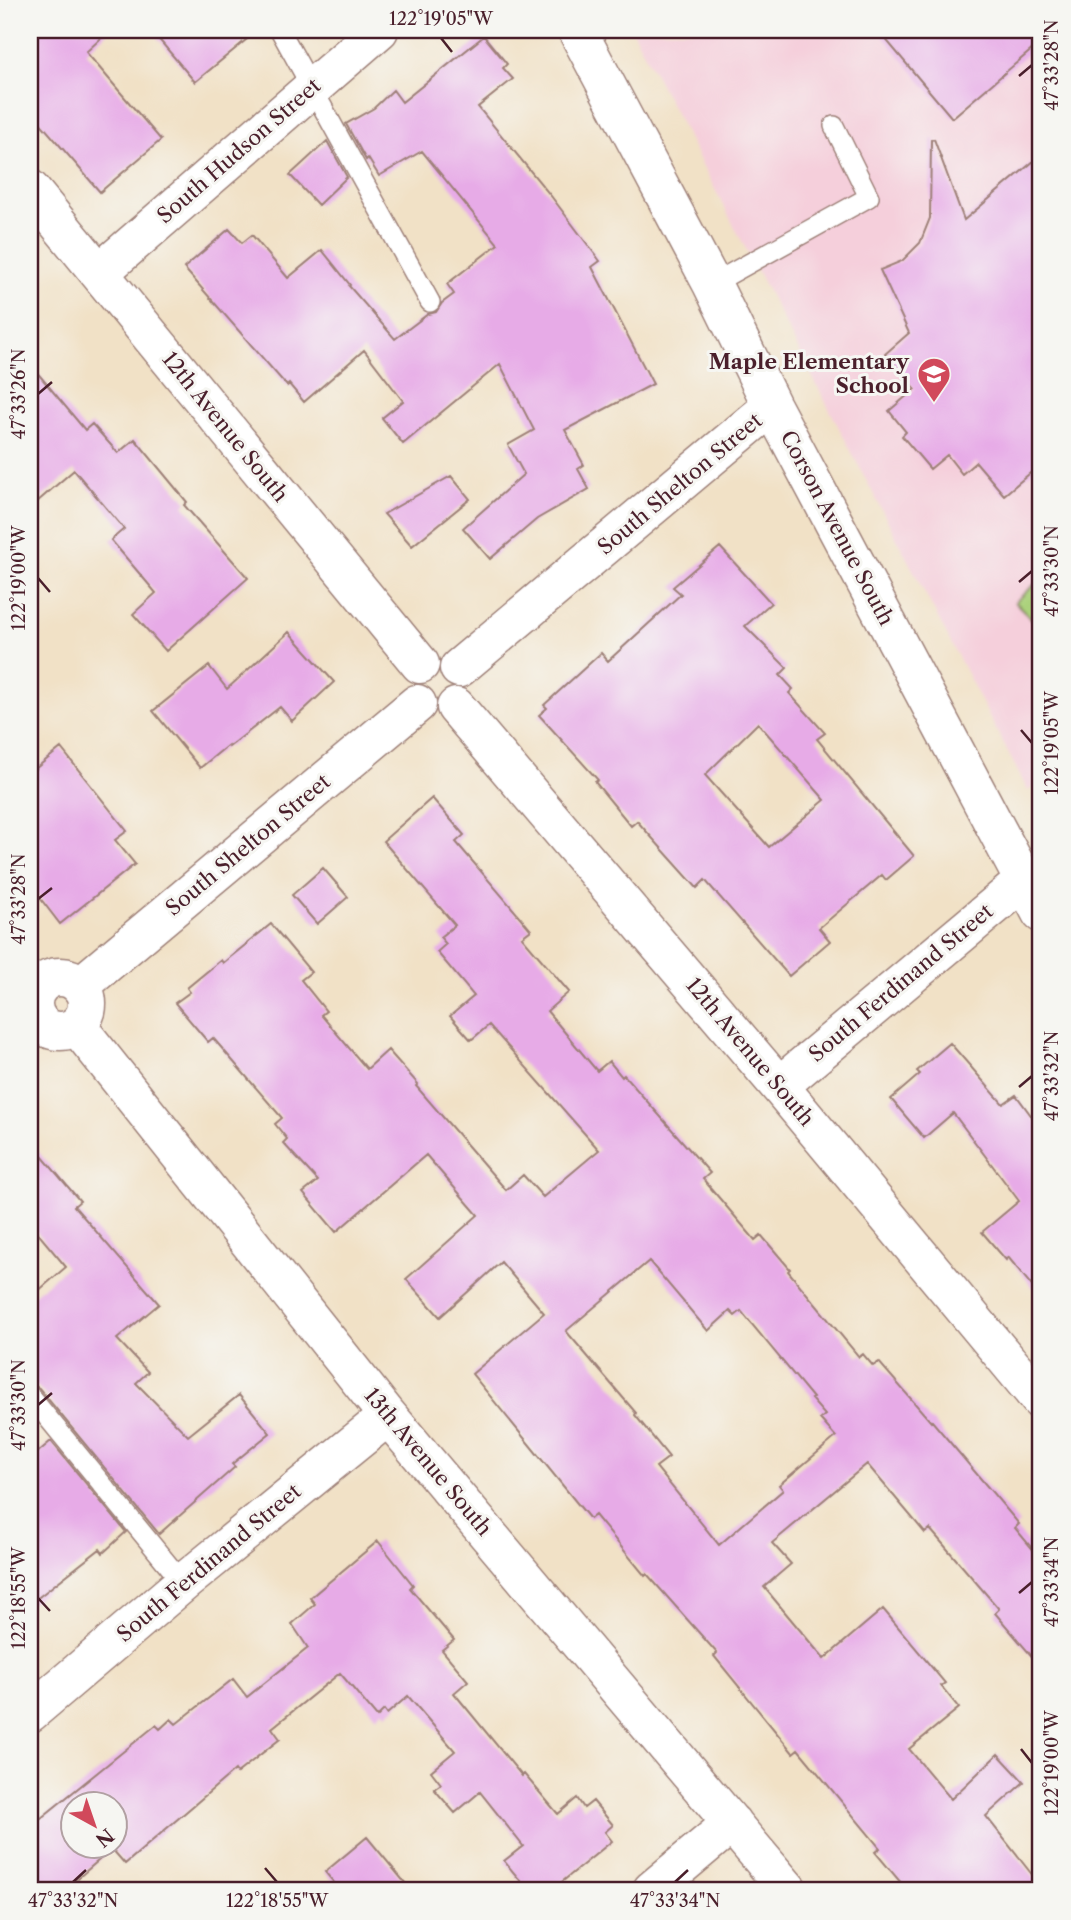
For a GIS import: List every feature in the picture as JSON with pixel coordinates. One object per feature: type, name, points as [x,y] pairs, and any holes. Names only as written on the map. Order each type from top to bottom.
[{"type":"street","name":"South Hudson Street","points":[[99,273],[379,30]]},
{"type":"street","name":"Corson Avenue South","points":[[577,30],[712,284],[772,407],[1035,886]]},
{"type":"street","name":"12th Avenue South","points":[[30,190],[420,664]]},
{"type":"street","name":"South Shelton Street","points":[[459,668],[772,407]]},
{"type":"street","points":[[433,657],[442,657],[459,668],[465,681],[465,690],[456,707],[438,713],[428,712],[417,704],[410,691],[410,681],[412,673],[420,664],[433,657]]},
{"type":"street","name":"South Shelton Street","points":[[80,986],[417,704]]},
{"type":"street","name":"12th Avenue South","points":[[456,707],[779,1086],[1041,1401]]},
{"type":"street","name":"South Ferdinand Street","points":[[779,1086],[1035,886]]},
{"type":"street","points":[[36,976],[48,979],[66,978],[80,986],[87,1006],[85,1015],[77,1026],[57,1032],[34,1025],[32,1001],[36,976]]},
{"type":"street","name":"13th Avenue South","points":[[77,1026],[388,1416],[788,1890]]},
{"type":"street","name":"South Ferdinand Street","points":[[30,1713],[183,1583],[388,1416]]},
{"type":"street","points":[[652,1890],[732,1823]]},
{"type":"lane","points":[[281,30],[429,302]]},
{"type":"lane","points":[[712,284],[869,197],[834,126]]},
{"type":"lane","points":[[30,1396],[183,1583]]},
{"type":"shaded area","name":"Maple Elementary School","points":[[632,30],[1041,30],[1041,779],[1028,791]]},
{"type":"green space","points":[[1041,579],[1041,628],[1015,602]]},
{"type":"building","points":[[30,30],[110,30],[86,52],[161,140],[100,192],[30,111]]},
{"type":"building","points":[[151,30],[258,30],[195,82]]},
{"type":"building","points":[[878,30],[1041,30],[1041,42],[952,118]]},
{"type":"building","points":[[484,36],[507,64],[503,68],[513,79],[478,107],[600,261],[592,267],[653,384],[565,430],[584,465],[578,469],[589,489],[537,519],[490,559],[463,528],[524,474],[508,445],[534,430],[500,364],[403,444],[382,418],[403,401],[364,350],[304,402],[184,268],[229,229],[242,243],[252,235],[288,278],[322,250],[395,339],[428,314],[436,312],[442,303],[454,294],[447,284],[498,244],[422,151],[379,176],[368,158],[366,160],[346,124],[374,108],[393,90],[402,102]]},
{"type":"building","points":[[934,139],[964,220],[1041,155],[1041,464],[1004,495],[976,462],[962,474],[947,455],[930,469],[902,436],[906,432],[889,411],[915,389],[885,354],[909,333],[880,270],[902,261],[920,243],[930,218],[931,140]]},
{"type":"building","points":[[327,141],[347,177],[318,205],[290,175]]},
{"type":"building","points":[[30,364],[85,430],[92,424],[118,453],[135,439],[187,502],[184,505],[248,578],[166,651],[133,614],[156,593],[111,540],[124,529],[74,470],[30,508]]},
{"type":"building","points":[[451,476],[470,499],[412,546],[384,514]]},
{"type":"building","points":[[720,547],[771,603],[745,626],[787,668],[780,675],[793,689],[789,693],[825,733],[817,739],[914,856],[886,880],[882,875],[819,928],[830,941],[789,976],[705,880],[697,888],[637,821],[631,826],[595,782],[598,780],[539,715],[547,708],[544,705],[601,653],[608,661],[681,594],[673,587]],"holes":[[[758,723],[825,800],[769,847],[705,775]]]},
{"type":"building","points":[[289,632],[334,682],[292,721],[280,707],[200,768],[153,711],[209,666],[227,689]]},
{"type":"building","points":[[61,748],[127,831],[115,840],[135,864],[60,924],[30,885],[30,773]]},
{"type":"building","points":[[432,798],[464,835],[456,842],[531,930],[522,937],[569,992],[547,1011],[597,1071],[609,1061],[622,1077],[624,1075],[710,1173],[703,1179],[755,1240],[761,1235],[859,1357],[863,1354],[873,1366],[879,1362],[932,1421],[1019,1524],[1015,1528],[1041,1559],[1041,1667],[995,1613],[999,1609],[930,1529],[925,1533],[867,1464],[772,1543],[791,1564],[764,1587],[824,1659],[883,1609],[945,1683],[941,1686],[959,1708],[909,1749],[951,1799],[998,1754],[1024,1782],[986,1816],[1041,1886],[1041,1890],[907,1890],[875,1852],[880,1848],[798,1749],[793,1753],[714,1656],[717,1653],[647,1574],[645,1576],[595,1515],[590,1519],[472,1374],[544,1313],[501,1262],[440,1317],[406,1279],[478,1215],[426,1155],[336,1232],[303,1193],[318,1181],[283,1143],[287,1139],[275,1124],[282,1118],[213,1038],[208,1042],[175,1003],[190,992],[187,988],[221,960],[223,963],[271,924],[311,972],[301,980],[326,1011],[321,1015],[367,1069],[388,1050],[506,1190],[523,1175],[543,1197],[599,1150],[489,1025],[471,1040],[450,1016],[474,996],[437,952],[446,944],[440,937],[455,925],[383,841]],"holes":[[[649,1261],[708,1331],[730,1311],[735,1316],[741,1311],[813,1398],[811,1399],[825,1415],[820,1419],[836,1437],[779,1485],[783,1490],[719,1545],[656,1467],[669,1457],[636,1413],[566,1331]]]},
{"type":"building","points":[[323,868],[348,897],[317,924],[292,895]]},
{"type":"building","points":[[950,1043],[1003,1104],[1016,1095],[1041,1129],[1041,1297],[1008,1257],[1006,1260],[982,1232],[1019,1201],[953,1113],[924,1138],[891,1099],[920,1074],[917,1071]]},
{"type":"building","points":[[30,1142],[80,1201],[74,1206],[159,1304],[117,1339],[148,1372],[136,1383],[188,1436],[239,1395],[270,1433],[232,1464],[235,1467],[159,1534],[39,1388],[30,1384],[30,1298],[66,1267],[30,1224]]},
{"type":"building","points":[[51,1441],[126,1532],[103,1553],[100,1549],[30,1604],[30,1459]]},
{"type":"building","points":[[378,1541],[413,1585],[410,1588],[454,1640],[442,1650],[468,1681],[454,1693],[522,1776],[524,1774],[558,1814],[577,1798],[584,1808],[593,1801],[613,1825],[605,1832],[612,1841],[552,1890],[528,1890],[504,1861],[523,1846],[480,1792],[455,1813],[434,1789],[441,1784],[431,1771],[455,1751],[408,1696],[387,1714],[384,1710],[377,1717],[340,1673],[272,1728],[280,1739],[237,1773],[235,1770],[130,1860],[130,1790],[76,1790],[156,1725],[160,1729],[171,1719],[176,1724],[233,1679],[247,1697],[308,1648],[292,1624],[315,1604],[310,1598]]},
{"type":"building","points":[[60,1803],[60,1860],[99,1860],[64,1890],[30,1890],[30,1827]]},
{"type":"building","points":[[367,1837],[411,1890],[340,1890],[325,1872]]},
{"type":"place","name":"Maple Elementary School","points":[[934,404]]}]
